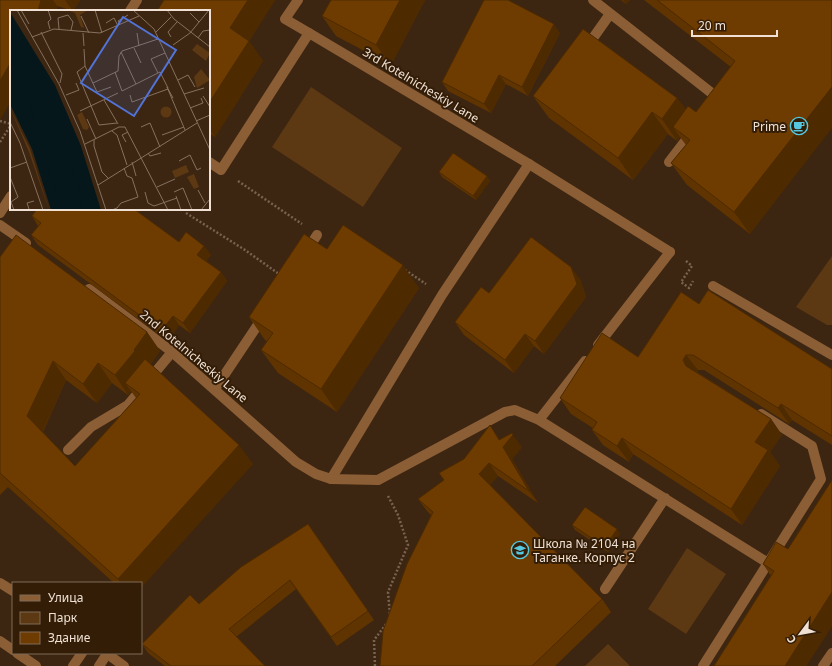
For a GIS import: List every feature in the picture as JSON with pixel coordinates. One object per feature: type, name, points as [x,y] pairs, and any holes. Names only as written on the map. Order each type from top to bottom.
[{"type":"street","points":[[131,10],[137,0]]},
{"type":"street","name":"3rd Kotelnicheskiy Lane","points":[[298,0],[285,19],[529,164],[670,252],[539,420]]},
{"type":"street","points":[[593,0],[718,98],[709,110]]},
{"type":"street","points":[[578,58],[610,14]]},
{"type":"street","points":[[210,163],[221,170],[309,33]]},
{"type":"street","points":[[669,162],[700,121]]},
{"type":"street","points":[[330,479],[442,295],[529,164]]},
{"type":"street","points":[[0,213],[10,198]]},
{"type":"street","points":[[0,224],[34,248]]},
{"type":"street","points":[[287,280],[317,235]]},
{"type":"street","name":"2nd Kotelnicheskiy Lane","points":[[81,284],[142,328],[172,352],[296,462],[316,474],[330,479],[378,480]]},
{"type":"street","points":[[713,286],[832,355]]},
{"type":"street","points":[[215,389],[270,306]]},
{"type":"street","points":[[68,450],[91,427],[128,405],[172,352]]},
{"type":"street","points":[[703,666],[822,479],[812,446],[754,409]]},
{"type":"street","points":[[378,480],[505,412],[515,410],[539,420],[768,563]]},
{"type":"street","points":[[605,590],[665,498]]},
{"type":"street","points":[[0,583],[12,590]]},
{"type":"street","points":[[0,641],[12,649]]},
{"type":"street","points":[[824,666],[832,653]]},
{"type":"street","points":[[18,654],[36,666]]},
{"type":"street","points":[[73,666],[81,654]]},
{"type":"street","points":[[99,666],[105,654]]},
{"type":"street","points":[[107,654],[124,666]]},
{"type":"path","points":[[0,120],[10,125]]},
{"type":"path","points":[[0,142],[10,127]]},
{"type":"path","points":[[221,170],[317,235]]},
{"type":"path","points":[[186,213],[245,250],[287,280]]},
{"type":"path","points":[[689,288],[681,282],[692,266]]},
{"type":"path","points":[[403,269],[442,295]]},
{"type":"path","points":[[374,666],[374,640],[390,618],[388,592],[408,545],[398,515],[378,480]]},
{"type":"green space","points":[[311,87],[402,148],[363,207],[272,147]]},
{"type":"green space","points":[[832,256],[832,325],[827,325],[796,307]]},
{"type":"green space","points":[[687,548],[726,574],[686,634],[648,609]]},
{"type":"green space","points":[[608,644],[630,666],[585,666]]},
{"type":"building","points":[[0,0],[41,0],[38,10],[10,10],[10,64],[0,81]]},
{"type":"building","points":[[164,0],[248,0],[230,28],[249,41],[210,101],[210,10],[158,10]]},
{"type":"building","points":[[331,0],[400,0],[376,45],[322,16]]},
{"type":"building","points":[[484,0],[508,0],[554,24],[522,87],[499,75],[484,104],[442,82]]},
{"type":"building","points":[[657,0],[832,0],[832,87],[734,212],[671,163],[690,140],[673,127],[688,106],[696,112],[735,61]]},
{"type":"building","points":[[583,29],[677,98],[662,119],[652,112],[618,158],[533,96]]},
{"type":"building","points":[[453,153],[487,176],[473,196],[439,172]]},
{"type":"building","points":[[36,210],[135,210],[179,242],[186,232],[204,246],[197,255],[221,272],[183,323],[173,316],[161,331],[31,235],[41,223],[32,216]]},
{"type":"building","points":[[343,225],[403,265],[321,389],[261,350],[273,333],[249,317],[304,234],[327,249]]},
{"type":"building","points":[[16,235],[147,332],[134,350],[135,351],[115,375],[98,363],[83,384],[53,361],[27,416],[75,466],[140,394],[125,383],[145,359],[239,445],[118,579],[0,473],[0,257]]},
{"type":"building","points":[[531,237],[571,267],[577,284],[535,341],[525,334],[505,360],[455,322],[481,287],[489,293]]},
{"type":"building","points":[[708,290],[832,369],[832,436],[781,404],[778,408],[693,355],[686,355],[683,360],[686,366],[771,419],[755,442],[768,450],[731,509],[622,438],[617,446],[592,430],[597,422],[560,398],[602,333],[638,357],[681,292],[699,304]]},
{"type":"building","points":[[490,425],[499,440],[512,433],[513,435],[503,447],[529,491],[489,463],[479,474],[602,599],[532,666],[380,666],[383,631],[407,564],[433,512],[418,499],[444,480],[439,473],[464,459]]},
{"type":"building","points":[[832,480],[832,592],[785,666],[714,666],[774,571],[763,564],[776,542],[788,549]]},
{"type":"building","points":[[585,507],[617,529],[605,547],[572,525]]},
{"type":"building","points":[[308,524],[368,611],[331,637],[290,580],[229,629],[265,666],[171,666],[142,644],[190,595],[199,604],[241,567]]},
{"type":"place","name":"Prime","points":[[799,126]]},
{"type":"place","name":"Школа № 2104 на Таганке. Корпус 2","points":[[520,550]]}]
